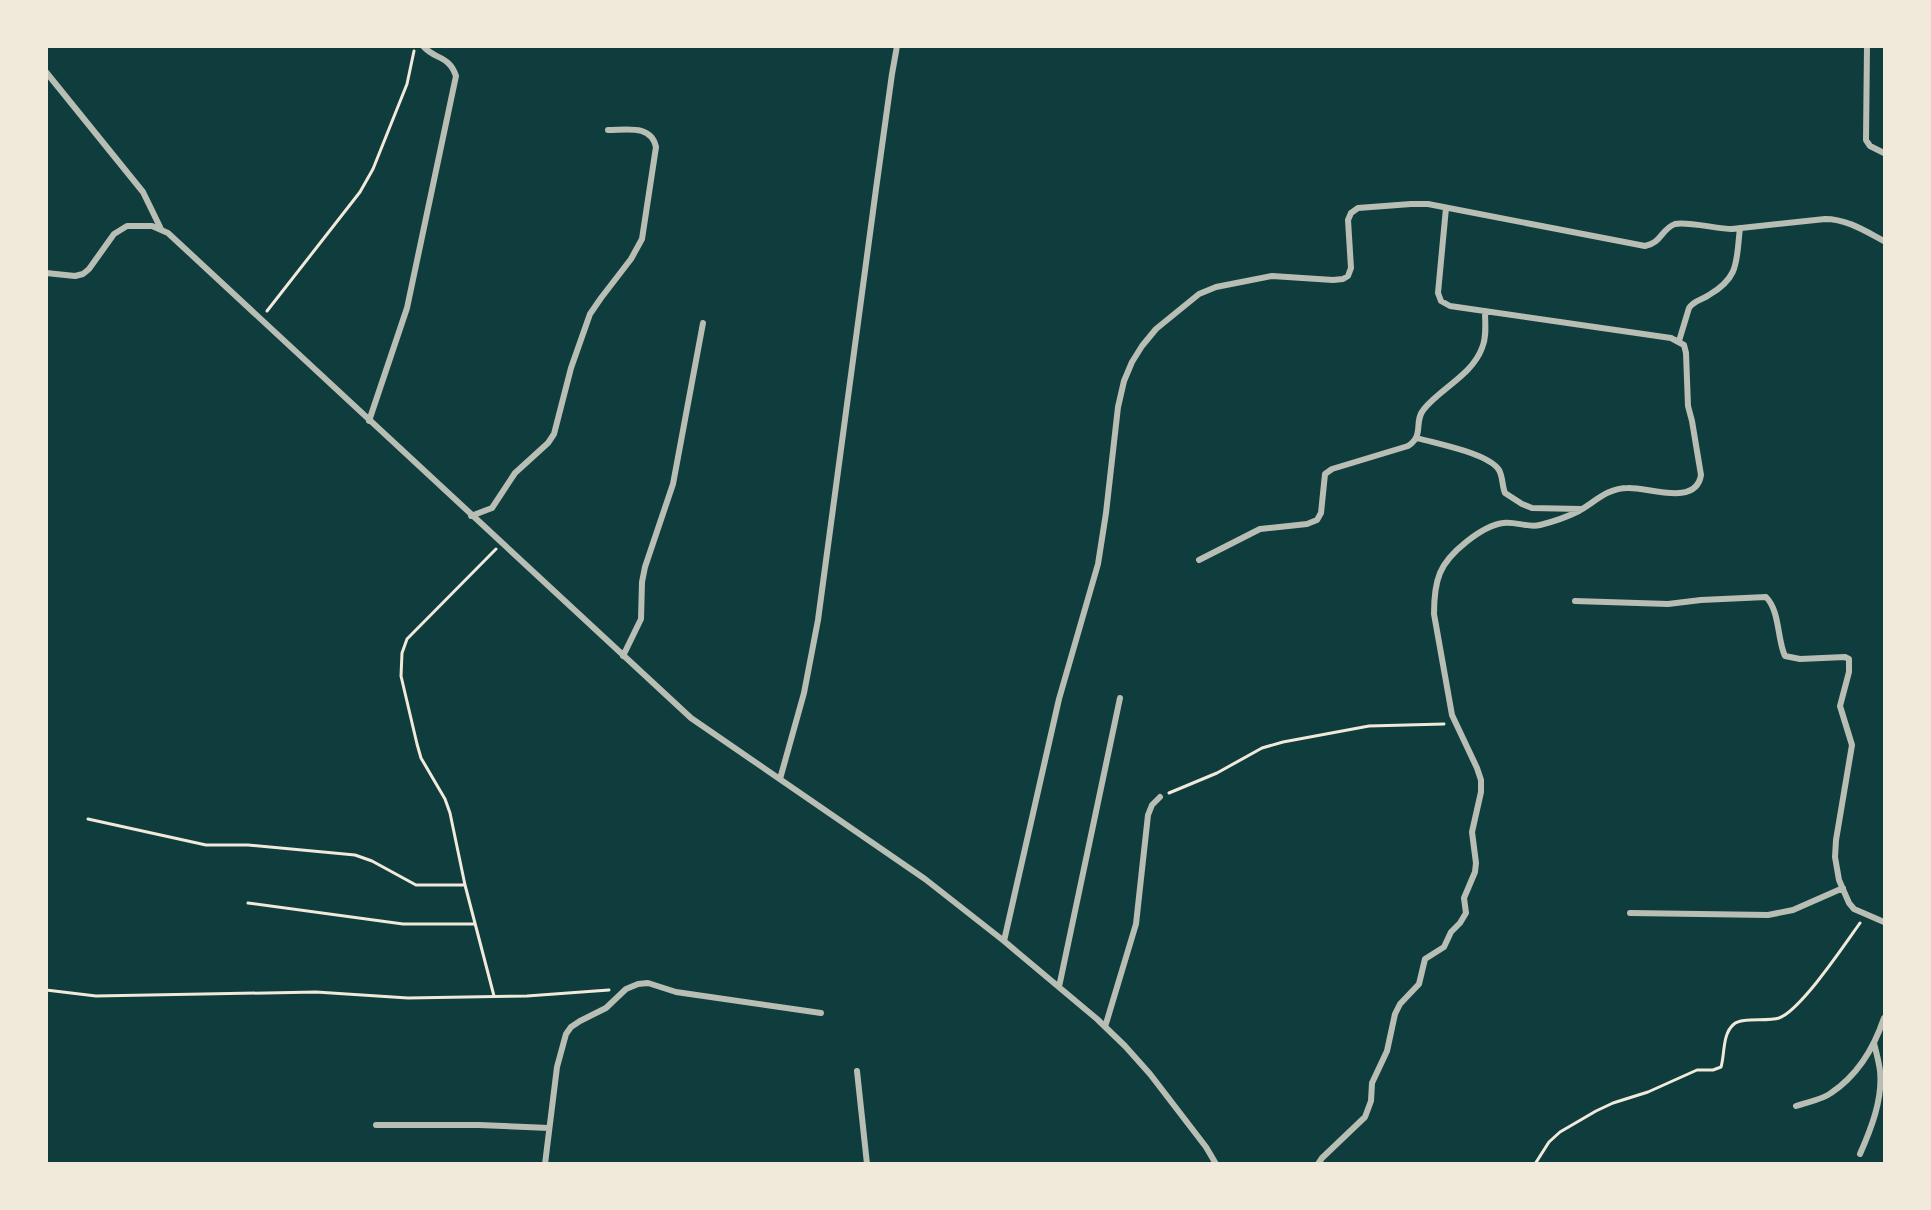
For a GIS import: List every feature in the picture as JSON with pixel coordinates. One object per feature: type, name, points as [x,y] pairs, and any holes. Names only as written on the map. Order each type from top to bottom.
[{"type":"street","points":[[369,421],[407,308],[456,76],[453,66],[446,60],[428,52],[423,46]]},
{"type":"street","points":[[780,778],[804,693],[818,620],[897,46]]},
{"type":"street","points":[[1867,46],[1866,140],[1870,146],[1884,153]]},
{"type":"street","points":[[46,72],[143,192],[161,229],[691,718],[925,879],[1004,941],[1105,1027],[1150,1074],[1206,1147],[1216,1164]]},
{"type":"street","points":[[471,516],[492,508],[515,473],[548,443],[554,434],[571,368],[590,314],[631,259],[642,239],[656,147],[654,138],[639,130],[608,130]]},
{"type":"street","points":[[1004,941],[1059,699],[1098,564],[1118,408],[1125,381],[1132,362],[1142,346],[1156,329],[1185,304],[1199,294],[1216,287],[1272,276],[1343,279],[1348,276],[1351,268],[1348,220],[1351,213],[1358,208],[1428,204],[1645,246],[1653,245],[1667,228],[1682,223],[1717,229],[1837,219],[1884,241]]},
{"type":"street","points":[[1318,1164],[1365,1117],[1371,1101],[1372,1083],[1387,1051],[1397,1009],[1416,989],[1425,959],[1444,947],[1451,932],[1466,913],[1464,898],[1476,863],[1472,832],[1481,792],[1481,780],[1450,708],[1434,614],[1439,574],[1442,568],[1447,560],[1471,537],[1500,523],[1538,526],[1582,509],[1604,494],[1615,490],[1628,488],[1681,493],[1690,491],[1700,482],[1700,466],[1688,406],[1684,345],[1671,338],[1450,306],[1441,302],[1438,293],[1446,208]]},
{"type":"street","points":[[46,273],[75,276],[83,274],[114,234],[127,226],[152,226],[161,229]]},
{"type":"street","points":[[1679,341],[1692,303],[1707,297],[1731,278],[1735,270],[1740,228]]},
{"type":"street","points":[[1199,560],[1260,529],[1307,524],[1317,520],[1321,513],[1325,474],[1332,469],[1408,446],[1417,438],[1422,411],[1468,369],[1482,348],[1485,337],[1485,311]]},
{"type":"street","points":[[623,656],[641,619],[642,582],[645,567],[673,484],[703,323]]},
{"type":"street","points":[[1417,438],[1473,454],[1492,464],[1499,471],[1505,493],[1529,507],[1582,509]]},
{"type":"street","points":[[1575,601],[1668,604],[1766,597],[1773,608],[1785,656],[1800,659],[1845,657],[1849,659],[1849,672],[1840,706],[1852,745],[1836,840],[1836,869],[1849,903],[1854,909],[1884,921]]},
{"type":"street","points":[[1059,987],[1120,698]]},
{"type":"street","points":[[1105,1027],[1136,924],[1148,815],[1152,805],[1160,797]]},
{"type":"street","points":[[1630,913],[1768,915],[1793,910],[1843,888]]},
{"type":"street","points":[[545,1164],[557,1067],[566,1034],[580,1021],[606,1008],[626,989],[648,983],[676,992],[821,1013]]},
{"type":"street","points":[[1796,1106],[1830,1094],[1857,1071],[1868,1056],[1884,1018]]},
{"type":"street","points":[[1860,1154],[1874,1119],[1881,1083],[1874,1043]]},
{"type":"street","points":[[857,1071],[867,1164]]},
{"type":"street","points":[[376,1125],[549,1128]]},
{"type":"path","points":[[261,319],[360,192],[374,170],[406,84],[416,46]]},
{"type":"path","points":[[494,996],[465,885],[450,813],[445,799],[421,758],[401,676],[402,653],[407,639],[501,544]]},
{"type":"path","points":[[1160,797],[1217,772],[1262,748],[1283,742],[1369,726],[1455,723]]},
{"type":"path","points":[[88,819],[206,845],[248,845],[355,855],[372,861],[416,885],[465,885]]},
{"type":"path","points":[[248,903],[404,924],[475,924]]},
{"type":"path","points":[[1535,1164],[1549,1142],[1560,1132],[1613,1102],[1648,1092],[1697,1070],[1713,1070],[1721,1067],[1725,1042],[1733,1024],[1740,1021],[1759,1022],[1781,1017],[1791,1010],[1822,975],[1867,914]]},
{"type":"path","points":[[46,990],[96,996],[316,992],[408,998],[527,996],[626,989]]}]
